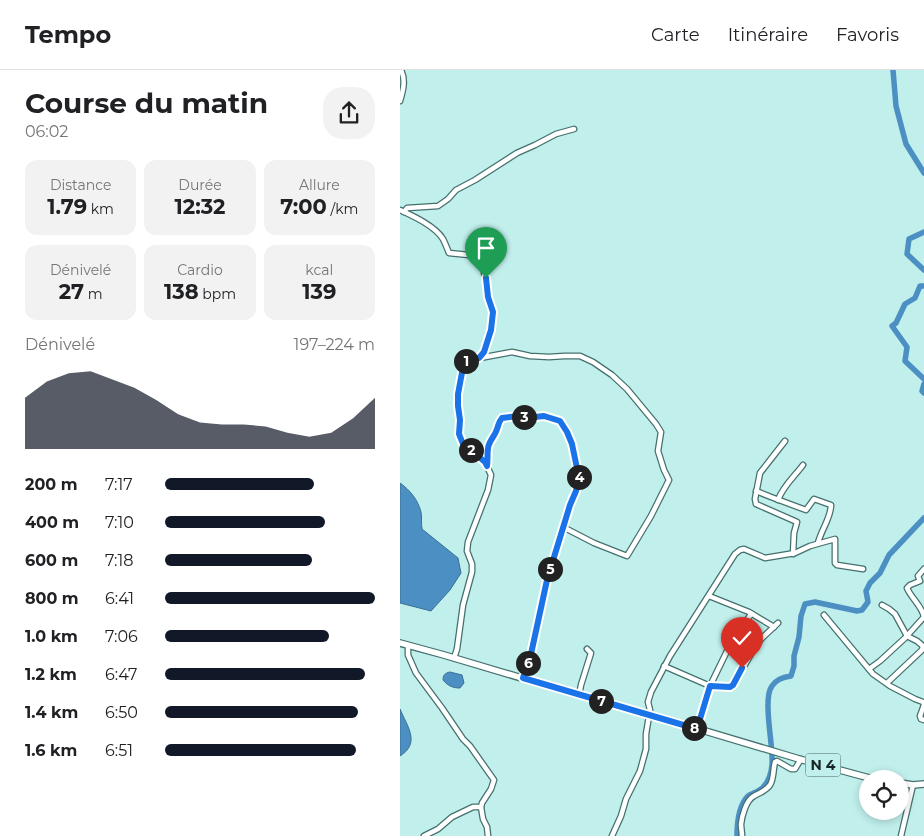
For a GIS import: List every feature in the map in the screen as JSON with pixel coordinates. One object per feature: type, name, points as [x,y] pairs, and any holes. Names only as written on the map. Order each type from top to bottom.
[{"type":"main road","name":"N 4","points":[[400,643],[859,775]]},
{"type":"main road","points":[[909,784],[924,784]]},
{"type":"street","points":[[400,101],[404,82],[401,70]]},
{"type":"street","points":[[402,211],[407,208],[438,206],[456,190],[517,153],[535,146],[556,134],[574,129]]},
{"type":"street","points":[[402,211],[435,229],[443,238],[449,253],[482,260],[488,297],[493,312],[488,341],[484,352],[479,358]]},
{"type":"street","points":[[454,658],[463,605],[472,572],[472,564],[467,550],[468,542],[488,490],[491,476],[485,462],[463,444],[459,434],[458,394],[464,362],[512,352],[530,356],[580,356],[612,375],[627,389],[661,432],[658,451],[669,480],[651,516],[627,556],[594,543],[563,527]]},
{"type":"street","points":[[487,466],[489,443],[502,418],[544,416],[560,421],[567,432],[572,444],[579,478],[547,580],[531,654],[523,678]]},
{"type":"street","points":[[785,441],[760,473],[755,499],[756,504],[797,522],[794,533],[793,554]]},
{"type":"street","points":[[778,500],[780,493],[803,465]]},
{"type":"street","points":[[756,491],[806,510],[814,499],[831,505],[831,512],[818,543]]},
{"type":"street","points":[[612,836],[626,799],[640,770],[646,749],[646,734],[650,714],[648,702],[651,692],[664,666],[735,554],[744,549],[765,558],[793,554],[818,543],[835,539],[835,563],[862,570]]},
{"type":"street","points":[[869,669],[907,636],[924,617],[908,588],[910,585],[920,581],[918,576],[924,569]]},
{"type":"street","points":[[709,596],[751,614],[774,627]]},
{"type":"street","points":[[882,605],[895,614],[907,636],[922,646],[922,650],[887,684]]},
{"type":"street","points":[[697,729],[710,686],[727,651],[751,614]]},
{"type":"street","points":[[824,615],[873,674],[887,684],[923,702],[924,705],[920,716],[924,720]]},
{"type":"street","points":[[664,666],[710,686],[730,687],[761,639],[778,623]]},
{"type":"street","points":[[408,646],[408,655],[416,673],[494,780],[481,806],[488,836]]},
{"type":"street","points":[[579,695],[591,653],[587,649]]},
{"type":"street","points":[[742,836],[741,825],[749,800],[752,796],[769,787],[773,779],[772,772],[775,762],[777,761],[791,769],[795,769],[801,759]]},
{"type":"street","points":[[901,836],[913,785]]},
{"type":"street","points":[[424,836],[438,829],[452,817],[473,807],[481,806]]},
{"type":"water","points":[[400,483],[418,503],[421,512],[422,529],[458,558],[461,573],[450,590],[431,611],[400,603]]},
{"type":"water","points":[[450,672],[462,675],[464,683],[460,688],[455,688],[443,680],[445,674]]},
{"type":"water","points":[[400,709],[409,728],[411,740],[410,746],[400,756]]},
{"type":"waterway","points":[[893,70],[896,106],[906,144],[924,173]]},
{"type":"waterway","points":[[924,232],[909,239],[907,254],[924,270]]},
{"type":"waterway","points":[[924,286],[920,286],[915,298],[905,304],[896,323],[892,326],[907,347],[905,361],[924,379]]},
{"type":"waterway","points":[[924,384],[922,391],[924,393]]},
{"type":"waterway","points":[[737,836],[738,820],[742,805],[748,796],[764,786],[771,773],[769,692],[776,682],[791,676],[801,616],[805,604],[815,602],[857,611],[862,610],[868,602],[866,591],[870,583],[880,573],[889,555],[924,518]]},
{"type":"route","points":[[486,278],[488,297],[493,312],[491,330],[484,352],[479,358],[464,362],[458,394],[459,434],[463,444],[485,462],[487,466],[489,443],[502,418],[544,416],[560,421],[567,432],[572,444],[579,478],[547,580],[531,654],[523,678],[697,729],[710,686],[730,687],[742,668]]}]
